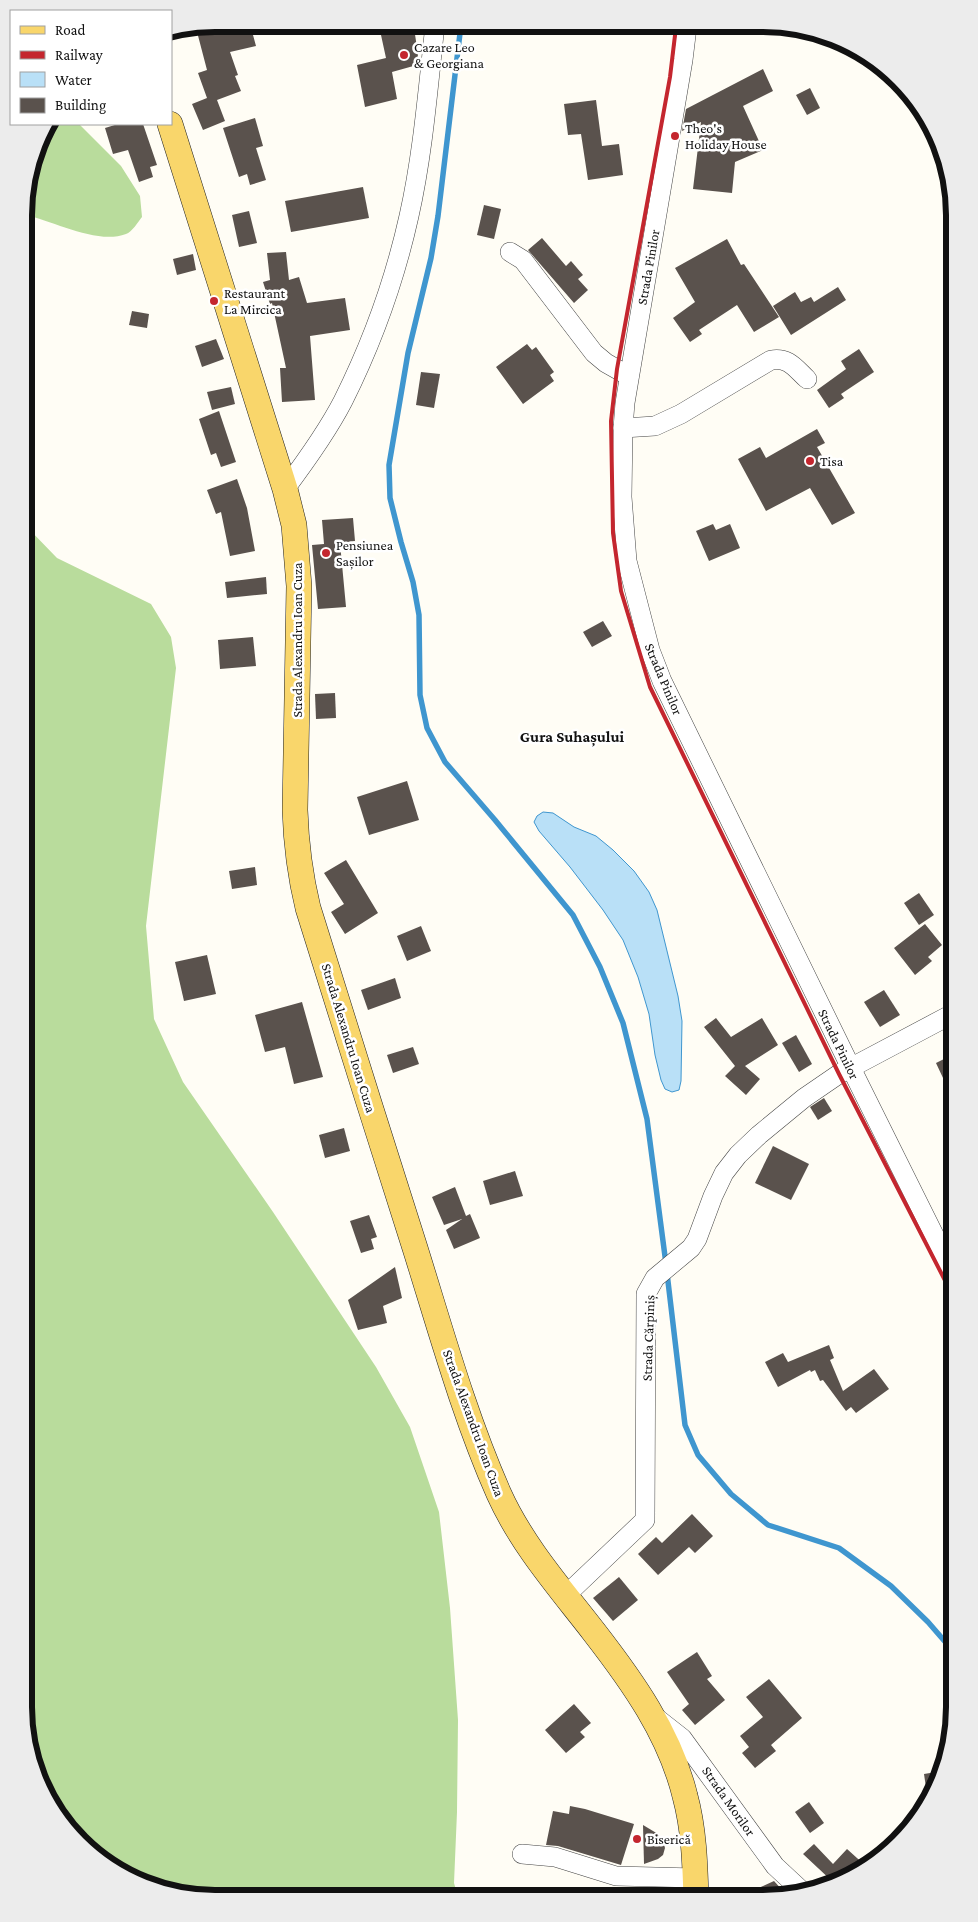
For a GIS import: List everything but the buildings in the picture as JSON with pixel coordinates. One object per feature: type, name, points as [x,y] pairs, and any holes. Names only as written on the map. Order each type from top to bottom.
[{"type":"main road","name":"Strada Alexandru Ioan Cuza","points":[[170,125],[285,489],[294,525],[299,586],[295,810],[299,867],[308,908],[477,1439],[501,1498],[523,1536],[565,1596],[629,1679],[651,1714],[677,1768],[686,1798],[691,1828],[696,1888]]},
{"type":"street","points":[[285,489],[310,456],[343,401],[364,355],[383,306],[400,252],[409,215],[416,176],[434,32]]},
{"type":"street","name":"Strada Pinilor","points":[[686,32],[629,376],[623,428],[622,497],[627,561],[650,650],[666,690],[946,1259]]},
{"type":"street","points":[[510,252],[523,260],[594,353],[606,363],[629,376]]},
{"type":"street","points":[[623,428],[655,426],[681,414],[771,360],[781,358],[789,362],[807,379]]},
{"type":"street","name":"Strada Cărpiniș","points":[[565,1596],[645,1520],[646,1294],[655,1278],[683,1255],[697,1239],[724,1173],[738,1155],[804,1098],[851,1068],[946,1017]]},
{"type":"street","name":"Strada Morilor","points":[[651,1714],[682,1738],[776,1866],[797,1886]]},
{"type":"street","points":[[522,1854],[555,1858],[616,1876],[696,1888]]},
{"type":"green space","points":[[56,125],[80,125],[121,166],[140,196],[142,217],[128,233],[115,237],[102,237],[76,231],[32,217],[32,215],[36,179],[46,145]]},
{"type":"green space","points":[[32,532],[57,558],[151,604],[171,637],[176,668],[146,926],[154,1019],[183,1082],[273,1212],[376,1367],[410,1427],[439,1512],[450,1608],[458,1720],[454,1883],[456,1890],[215,1890],[179,1886],[156,1880],[134,1871],[114,1859],[86,1836],[63,1808],[51,1788],[42,1766],[36,1743],[32,1707]]},
{"type":"water","points":[[543,812],[553,813],[574,827],[596,836],[634,871],[649,892],[657,910],[678,996],[682,1021],[681,1081],[679,1090],[672,1092],[665,1089],[661,1080],[649,1014],[638,977],[623,940],[570,867],[539,831],[534,822],[537,816]]},
{"type":"waterway","points":[[460,32],[438,216],[431,258],[408,353],[389,465],[390,498],[413,582],[419,615],[420,695],[427,728],[445,762],[573,915],[600,967],[623,1023],[647,1119],[666,1264]]},
{"type":"waterway","points":[[667,1273],[685,1425],[698,1455],[731,1494],[768,1525],[839,1548],[891,1586],[928,1622],[946,1643]]},
{"type":"railway","points":[[675,32],[670,77],[617,369],[611,421],[613,533],[621,591],[650,687],[839,1074],[946,1282]]},
{"type":"place","name":"Cazare Leo & Georgiana","points":[[404,55]]},
{"type":"place","name":"Theo's Holiday House","points":[[675,136]]},
{"type":"place","name":"Restaurant La Mircica","points":[[214,301]]},
{"type":"place","name":"Tisa","points":[[810,461]]},
{"type":"place","name":"Pensiunea Sașilor","points":[[326,553]]},
{"type":"place","name":"Biserică","points":[[637,1839]]},
{"type":"district","name":"Gura Suhașului","points":[[572,736]]}]
